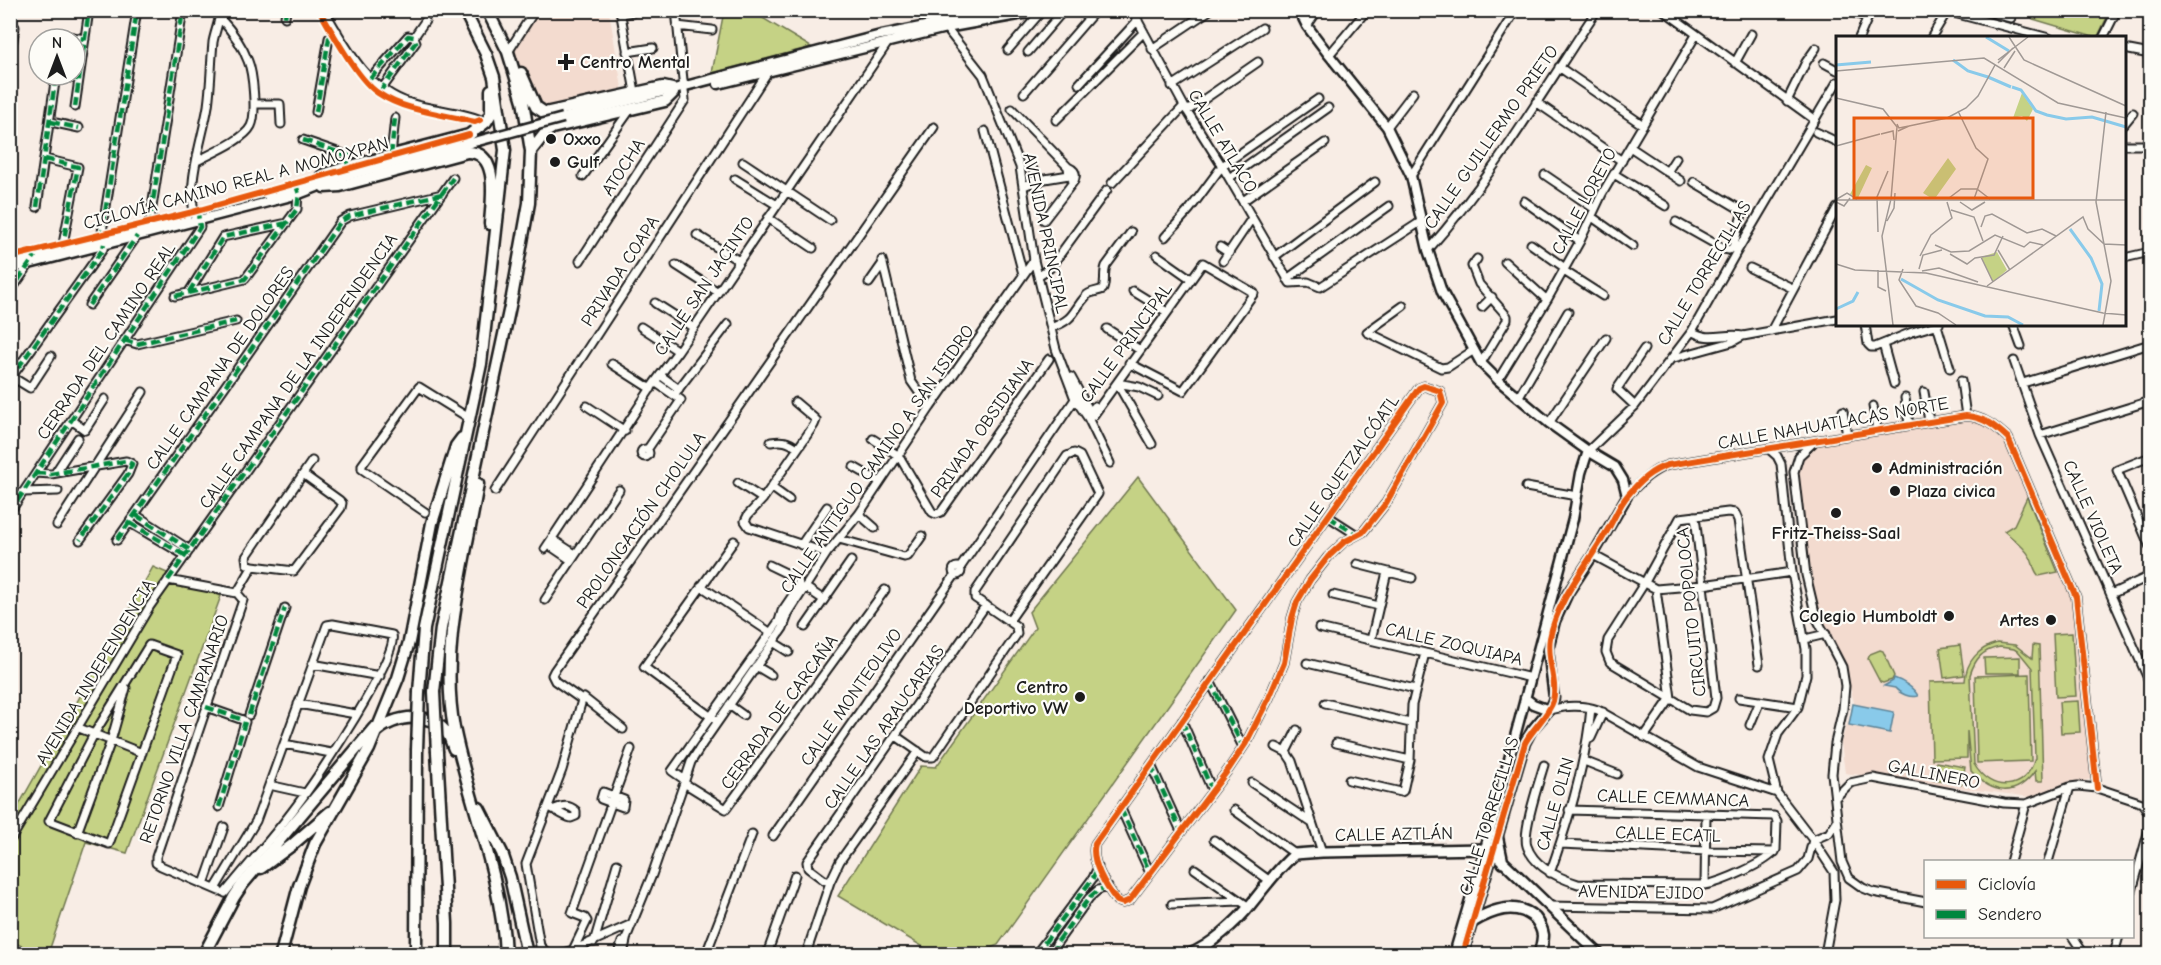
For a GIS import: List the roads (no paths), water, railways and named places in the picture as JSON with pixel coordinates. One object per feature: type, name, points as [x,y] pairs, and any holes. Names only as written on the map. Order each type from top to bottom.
[{"type":"main road","points":[[416,951],[417,750],[424,629],[480,364],[505,150],[497,91],[486,54],[464,10]]},
{"type":"main road","points":[[447,952],[434,692],[441,628],[512,297],[529,203],[531,151],[523,101],[508,52],[491,14]]},
{"type":"main road","points":[[508,52],[519,69],[535,105],[543,112],[548,113],[663,87],[676,91]]},
{"type":"main road","points":[[480,364],[478,322],[487,255],[492,183],[489,168],[483,158],[475,152],[467,152],[340,186],[319,184],[323,175],[347,165],[469,135],[486,122],[491,114],[492,100],[486,54]]},
{"type":"main road","points":[[531,151],[552,128],[665,101],[676,91]]},
{"type":"main road","points":[[489,400],[489,420],[451,644],[450,683],[452,711],[462,762],[501,910],[505,954]]},
{"type":"main road","points":[[281,953],[299,886],[315,844],[369,749],[393,691],[406,653],[424,557],[444,482],[456,446],[466,431]]},
{"type":"main road","points":[[375,734],[394,721],[412,717],[422,718],[441,727],[462,762]]},
{"type":"main road","points":[[204,954],[229,895],[248,877],[379,722]]},
{"type":"main road","points":[[472,797],[502,853],[516,898],[528,954]]},
{"type":"main road","points":[[248,877],[292,845],[334,807]]},
{"type":"main road","points":[[1497,835],[1503,863]]},
{"type":"main road","points":[[1488,850],[1599,954]]},
{"type":"main road","name":"CALLE AZTLÁN","points":[[1295,854],[1488,850]]},
{"type":"main road","points":[[1189,954],[1212,941],[1249,907],[1270,880],[1295,854]]},
{"type":"main road","points":[[1472,922],[1486,914],[1515,907],[1529,913],[1540,923],[1543,935],[1540,954]]},
{"type":"street","points":[[87,27],[89,10]]},
{"type":"street","points":[[51,356],[30,388],[11,378],[103,249],[102,232],[137,10]]},
{"type":"street","points":[[149,226],[183,10]]},
{"type":"street","points":[[324,10],[361,68],[381,90],[409,103],[474,117],[486,122]]},
{"type":"street","points":[[508,52],[535,10]]},
{"type":"street","points":[[635,92],[620,12],[645,10]]},
{"type":"street","points":[[676,10],[676,91]]},
{"type":"street","name":"AVENIDA PRINCIPAL","points":[[920,10],[943,26],[983,75],[1020,167],[1034,260],[1052,328]]},
{"type":"street","points":[[10,262],[32,259],[103,241],[149,226],[298,195],[319,184],[338,178],[563,118],[890,41],[943,26],[964,14],[1005,10]]},
{"type":"street","points":[[1028,52],[1064,10]]},
{"type":"street","points":[[1024,93],[1096,10]]},
{"type":"street","name":"CALLE ATLACO","points":[[1132,10],[1185,109],[1222,166],[1290,281]]},
{"type":"street","points":[[1152,49],[1210,10]]},
{"type":"street","points":[[1299,10],[1307,26],[1387,127],[1411,176],[1428,249],[1442,292],[1481,363],[1549,423],[1615,467],[1623,480],[1627,496],[1568,593],[1555,621],[1548,649],[1554,698],[1549,710]]},
{"type":"street","points":[[1307,26],[1318,10]]},
{"type":"street","points":[[1329,55],[1367,10]]},
{"type":"street","points":[[1411,176],[1516,10]]},
{"type":"street","name":"CALLE GUILLERMO PRIETO","points":[[1428,249],[1456,219],[1597,10]]},
{"type":"street","points":[[1663,10],[1815,120]]},
{"type":"street","points":[[1860,36],[1871,10]]},
{"type":"street","points":[[1992,10],[1995,14],[2011,18]]},
{"type":"street","points":[[2104,36],[2117,10]]},
{"type":"street","points":[[767,70],[881,35],[1044,11]]},
{"type":"street","points":[[1008,50],[1044,11]]},
{"type":"street","points":[[1850,11],[1868,18]]},
{"type":"street","points":[[1932,36],[1946,13],[2042,36]]},
{"type":"street","points":[[197,217],[193,186],[210,87],[215,31],[220,14]]},
{"type":"street","points":[[197,161],[235,141],[251,126],[255,104],[249,62],[220,14]]},
{"type":"street","points":[[1079,84],[1138,20]]},
{"type":"street","points":[[414,37],[425,21]]},
{"type":"street","points":[[677,26],[712,30]]},
{"type":"street","points":[[10,59],[15,27]]},
{"type":"street","points":[[1172,86],[1262,28]]},
{"type":"street","points":[[2013,36],[2017,29]]},
{"type":"street","points":[[316,112],[329,38],[337,32]]},
{"type":"street","points":[[1056,120],[1144,32]]},
{"type":"street","points":[[1735,63],[1751,34]]},
{"type":"street","name":"CALLE LORETO","points":[[1498,380],[1547,300],[1614,174],[1696,35]]},
{"type":"street","points":[[370,78],[408,36],[414,37]]},
{"type":"street","points":[[381,90],[416,42],[414,37]]},
{"type":"street","name":"CALLE SAN JACINTO","points":[[573,557],[549,544],[653,385],[890,41]]},
{"type":"street","points":[[627,52],[653,48]]},
{"type":"street","points":[[1787,101],[1806,62],[1816,48]]},
{"type":"street","points":[[2125,49],[2151,54]]},
{"type":"street","points":[[1113,183],[1185,109],[1258,62]]},
{"type":"street","points":[[1824,63],[1836,69]]},
{"type":"street","points":[[1559,67],[1643,125]]},
{"type":"street","name":"PRIVADA COAPA","points":[[495,491],[767,70]]},
{"type":"street","name":"CALLE TORRECILLAS","points":[[1463,954],[1530,678],[1573,519],[1581,473],[1588,451],[1635,406],[1674,358],[1836,84]]},
{"type":"street","points":[[37,207],[55,87]]},
{"type":"street","points":[[75,107],[77,87]]},
{"type":"street","name":"ATOCHA","points":[[580,261],[685,100],[676,91]]},
{"type":"street","points":[[1387,127],[1413,93]]},
{"type":"street","points":[[1165,237],[1190,209],[1222,166],[1318,99]]},
{"type":"street","points":[[1536,102],[1622,161]]},
{"type":"street","points":[[255,104],[279,104],[281,124]]},
{"type":"street","points":[[1229,178],[1328,108]]},
{"type":"street","points":[[583,176],[630,109]]},
{"type":"street","points":[[1012,109],[1068,167],[1071,178],[1044,220]]},
{"type":"street","points":[[2125,123],[2133,113]]},
{"type":"street","points":[[391,155],[395,118]]},
{"type":"street","points":[[51,122],[79,128]]},
{"type":"street","name":"PROLONGACIÓN CHOLULA","points":[[623,729],[584,698],[582,700],[555,681],[552,675],[554,671],[934,127]]},
{"type":"street","points":[[985,131],[1023,274]]},
{"type":"street","points":[[1816,132],[1836,142]]},
{"type":"street","points":[[303,141],[349,156],[347,165]]},
{"type":"street","points":[[1243,201],[1325,144]]},
{"type":"street","points":[[2125,145],[2151,145]]},
{"type":"street","points":[[1630,147],[1681,181]]},
{"type":"street","points":[[1667,172],[1676,158]]},
{"type":"street","points":[[45,159],[78,167],[62,249]]},
{"type":"street","points":[[743,162],[830,220]]},
{"type":"street","points":[[1032,168],[1037,184]]},
{"type":"street","points":[[1614,174],[1666,206]]},
{"type":"street","points":[[1545,175],[1595,209]]},
{"type":"street","name":"CALLE CAMPANA DE LA INDEPENDENCIA","points":[[168,580],[453,178]]},
{"type":"street","points":[[1024,186],[1071,178]]},
{"type":"street","points":[[735,179],[777,205]]},
{"type":"street","points":[[1274,257],[1376,182]]},
{"type":"street","points":[[1676,222],[1729,250],[1732,247],[1743,215],[1741,209],[1694,182]]},
{"type":"street","points":[[1038,275],[1050,268],[1107,190]]},
{"type":"street","name":"CALLE CAMPANA DE DOLORES","points":[[117,540],[341,221],[350,216],[442,194]]},
{"type":"street","points":[[175,296],[245,279],[297,209],[298,195]]},
{"type":"street","points":[[1524,201],[1580,241]]},
{"type":"street","points":[[1290,281],[1389,206]]},
{"type":"street","points":[[1771,331],[1792,288],[1836,210]]},
{"type":"street","points":[[10,269],[62,249],[137,236],[197,217]]},
{"type":"street","name":"CERRADA DEL CAMINO REAL","points":[[10,512],[200,227],[197,217]]},
{"type":"street","points":[[1592,217],[1633,246]]},
{"type":"street","points":[[768,218],[813,248]]},
{"type":"street","points":[[1223,261],[1252,218]]},
{"type":"street","points":[[1290,281],[1308,282],[1320,287],[1422,220]]},
{"type":"street","points":[[189,292],[223,237],[287,223]]},
{"type":"street","points":[[1740,226],[1749,230]]},
{"type":"street","points":[[1052,328],[1072,317],[1090,292],[1103,289],[1106,266],[1131,232]]},
{"type":"street","points":[[697,235],[739,261]]},
{"type":"street","points":[[89,306],[137,236]]},
{"type":"street","points":[[1531,244],[1603,296]]},
{"type":"street","points":[[1220,247],[1229,253]]},
{"type":"street","points":[[2125,258],[2151,252]]},
{"type":"street","points":[[1157,255],[1191,279]]},
{"type":"street","points":[[10,292],[32,259]]},
{"type":"street","points":[[1477,259],[1472,266],[1479,284],[1505,312],[1507,320],[1481,363]]},
{"type":"street","name":"CALLE ANTIGUO CAMINO A SAN ISIDRO","points":[[623,954],[627,936],[652,875],[684,782],[715,719],[729,705],[773,642],[802,585],[859,514],[1034,260]]},
{"type":"street","points":[[869,283],[883,261],[911,381],[930,408]]},
{"type":"street","points":[[1505,262],[1547,300]]},
{"type":"street","name":"CALLE PRINCIPAL","points":[[1052,328],[1056,350],[1075,399],[1088,418],[1093,416],[1119,386],[1129,363],[1138,349],[1203,263],[1254,293],[1183,391],[1129,363]]},
{"type":"street","points":[[676,265],[718,292]]},
{"type":"street","points":[[1750,268],[1792,288]]},
{"type":"street","points":[[1133,291],[1167,312]]},
{"type":"street","points":[[1482,307],[1492,297]]},
{"type":"street","points":[[655,303],[694,328]]},
{"type":"street","points":[[1403,306],[1367,332],[1441,368],[1448,367],[1474,350]]},
{"type":"street","points":[[1518,398],[1568,312]]},
{"type":"street","points":[[1692,331],[1704,337],[1743,336],[1836,319]]},
{"type":"street","points":[[124,340],[138,344],[236,321]]},
{"type":"street","points":[[676,392],[728,324]]},
{"type":"street","points":[[1865,326],[1868,344],[1871,347],[1932,326]]},
{"type":"street","points":[[1912,332],[1916,326]]},
{"type":"street","points":[[1939,326],[1950,368]]},
{"type":"street","points":[[2014,326],[2021,346]]},
{"type":"street","points":[[641,327],[678,351]]},
{"type":"street","points":[[1069,374],[1090,412],[1138,349],[1107,329]]},
{"type":"street","points":[[1724,335],[1726,344]]},
{"type":"street","points":[[1674,358],[1726,344],[1743,336]]},
{"type":"street","points":[[1549,423],[1606,338]]},
{"type":"street","points":[[1883,344],[1894,384]]},
{"type":"street","points":[[2023,384],[2151,344]]},
{"type":"street","points":[[1635,406],[1617,388],[1644,349]]},
{"type":"street","name":"PRIVADA OBSIDIANA","points":[[899,456],[932,512],[936,514],[941,512],[1049,359]]},
{"type":"street","name":"CALLE VIOLETA","points":[[2014,361],[2040,435],[2151,683]]},
{"type":"street","points":[[612,364],[653,385],[676,392]]},
{"type":"street","points":[[647,450],[681,400],[660,375]]},
{"type":"street","points":[[1961,381],[1966,416]]},
{"type":"street","points":[[1119,386],[1139,387],[1158,396]]},
{"type":"street","points":[[1119,386],[1152,444]]},
{"type":"street","name":"CALLE QUETZALCÓATL","points":[[1424,386],[1440,391],[1443,403],[1421,444],[1386,503],[1363,532],[1357,535],[1344,542],[1328,557],[1297,602],[1284,663],[1269,698],[1243,747],[1130,900],[1117,901],[1098,867],[1094,846],[1419,388],[1424,386]]},
{"type":"street","points":[[425,512],[363,469],[362,465],[419,387],[469,418]]},
{"type":"street","points":[[57,525],[142,392]]},
{"type":"street","points":[[1924,392],[1929,421]]},
{"type":"street","points":[[1905,398],[1909,424]]},
{"type":"street","points":[[71,420],[85,430],[105,399]]},
{"type":"street","name":"CALLE MONTEOLIVO","points":[[772,836],[955,575],[954,569],[960,568],[1075,399]]},
{"type":"street","points":[[2040,435],[2151,401]]},
{"type":"street","points":[[795,402],[816,420],[746,521],[749,527],[827,553]]},
{"type":"street","points":[[587,406],[625,431]]},
{"type":"street","points":[[1873,406],[1877,430]]},
{"type":"street","points":[[1843,411],[1846,435]]},
{"type":"street","name":"CALLE NAHUATLACAS NORTE","points":[[1627,496],[1659,468],[1966,416],[1976,416],[1992,423],[2008,438],[2076,597],[2097,788]]},
{"type":"street","points":[[1088,418],[1110,463]]},
{"type":"street","points":[[55,473],[78,438]]},
{"type":"street","points":[[873,439],[899,456]]},
{"type":"street","points":[[771,442],[783,440],[797,448]]},
{"type":"street","points":[[1814,442],[1799,456],[1794,472],[1806,575],[1816,617],[1842,666],[1845,686],[1832,774],[1842,862],[1846,873],[1853,881],[1873,892],[1924,902]]},
{"type":"street","points":[[1769,449],[1778,456],[1783,473],[1792,572],[1805,639],[1806,675],[1798,707],[1778,734],[1769,760],[1777,793],[1834,872],[1835,900],[1824,954]]},
{"type":"street","points":[[896,736],[918,752],[930,758],[933,757],[1011,644],[1018,630],[974,595],[1067,456],[1074,453],[1080,456],[1098,494],[1009,621]]},
{"type":"street","points":[[2117,470],[2151,457]]},
{"type":"street","points":[[36,474],[55,473],[126,460],[132,464],[128,474],[80,540]]},
{"type":"street","points":[[303,474],[339,500],[342,503],[341,508],[294,571],[248,564],[246,557],[303,474],[312,461]]},
{"type":"street","points":[[2108,465],[2117,470],[2151,547]]},
{"type":"street","points":[[854,467],[880,482]]},
{"type":"street","points":[[1783,473],[1794,472]]},
{"type":"street","points":[[738,483],[763,499]]},
{"type":"street","points":[[771,487],[789,500]]},
{"type":"street","points":[[1526,487],[1577,496]]},
{"type":"street","points":[[545,600],[619,490]]},
{"type":"street","points":[[23,492],[58,491]]},
{"type":"street","points":[[801,545],[827,507]]},
{"type":"street","points":[[1695,516],[1735,513],[1738,520],[1759,665]]},
{"type":"street","points":[[859,514],[875,528]]},
{"type":"street","points":[[136,515],[188,553]]},
{"type":"street","name":"CIRCUITO POPOLOCA","points":[[1695,516],[1716,702],[1710,711],[1702,713],[1690,710],[1670,694],[1610,662],[1606,652],[1608,640],[1645,582],[1680,518],[1695,516]]},
{"type":"street","points":[[1329,517],[1357,535]]},
{"type":"street","points":[[130,523],[188,553]]},
{"type":"street","points":[[839,539],[904,557],[908,556],[922,536]]},
{"type":"street","points":[[715,719],[644,667],[734,541]]},
{"type":"street","points":[[1593,555],[1656,589],[1704,585],[1792,572]]},
{"type":"street","points":[[805,627],[850,561]]},
{"type":"street","points":[[1357,564],[1412,578]]},
{"type":"street","points":[[769,565],[798,579],[802,585],[824,600]]},
{"type":"street","points":[[237,593],[253,566]]},
{"type":"street","points":[[1371,640],[1387,572]]},
{"type":"street","points":[[2111,594],[2151,576]]},
{"type":"street","name":"RETORNO VILLA CAMPANARIO","points":[[168,580],[237,593],[242,597],[243,604],[207,705],[156,863],[229,895]]},
{"type":"street","name":"AVENIDA INDEPENDENCIA","points":[[10,840],[150,606],[168,580]]},
{"type":"street","points":[[684,782],[672,771],[715,719],[779,621],[782,611],[802,585]]},
{"type":"street","points":[[701,586],[771,633]]},
{"type":"street","points":[[1644,737],[1670,694],[1656,589]]},
{"type":"street","name":"CERRADA DE CARCAÑA","points":[[684,782],[726,809],[885,590]]},
{"type":"street","points":[[1333,595],[1379,606]]},
{"type":"street","name":"CALLE LAS ARAUCARIAS","points":[[830,882],[807,866],[986,605]]},
{"type":"street","points":[[219,807],[245,718],[285,608]]},
{"type":"street","points":[[215,889],[256,820],[327,625],[333,624],[392,635],[394,641],[380,676],[305,793],[229,895]]},
{"type":"street","name":"CALLE ZOQUIAPA","points":[[1319,628],[1530,678]]},
{"type":"street","points":[[1805,639],[1826,634]]},
{"type":"street","points":[[773,642],[789,652]]},
{"type":"street","points":[[149,645],[177,655],[109,844],[49,821],[94,734],[129,677],[149,645]]},
{"type":"street","points":[[1349,780],[1401,792],[1405,788],[1410,760],[1410,723],[1415,689],[1425,653]]},
{"type":"street","points":[[1307,663],[1415,689]]},
{"type":"street","points":[[312,664],[380,676]]},
{"type":"street","points":[[756,666],[771,675]]},
{"type":"street","points":[[1533,669],[1541,667],[1551,671]]},
{"type":"street","points":[[77,833],[111,741],[129,677]]},
{"type":"street","points":[[1210,681],[1243,747]]},
{"type":"street","points":[[1525,698],[1549,710],[1572,706],[1603,712],[1698,767],[1777,793]]},
{"type":"street","points":[[1739,698],[1798,707]]},
{"type":"street","points":[[553,954],[547,953],[540,946],[526,864],[552,808],[582,700]]},
{"type":"street","points":[[1750,725],[1760,701]]},
{"type":"street","points":[[1325,703],[1410,723]]},
{"type":"street","points":[[298,704],[356,714]]},
{"type":"street","points":[[207,705],[245,718]]},
{"type":"street","points":[[729,705],[743,715]]},
{"type":"street","name":"CALLE OLIN","points":[[1550,873],[1561,844],[1584,761],[1591,708]]},
{"type":"street","name":"CALLE TORRECILLAS","points":[[1454,954],[1488,850],[1497,835],[1525,743],[1532,730],[1549,710]]},
{"type":"street","name":"CALLE OLIN","points":[[1588,743],[1603,712]]},
{"type":"street","points":[[1182,722],[1212,790]]},
{"type":"street","points":[[79,728],[142,753]]},
{"type":"street","points":[[1286,752],[1297,730]]},
{"type":"street","points":[[1336,743],[1410,760]]},
{"type":"street","points":[[284,744],[331,753]]},
{"type":"street","points":[[1276,747],[1286,752],[1292,761],[1322,852]]},
{"type":"street","points":[[573,950],[587,921],[572,913],[631,749]]},
{"type":"street","points":[[806,954],[830,882],[845,852],[918,752]]},
{"type":"street","points":[[1584,761],[1617,774]]},
{"type":"street","points":[[1151,765],[1181,831]]},
{"type":"street","points":[[1544,765],[1526,832],[1526,846],[1550,873],[1578,884],[1715,884],[1775,852]]},
{"type":"street","name":"GALLINERO","points":[[1835,798],[1850,783],[1873,778],[2004,803],[2026,804],[2070,787],[2079,786],[2097,788],[2142,803],[2151,814]]},
{"type":"street","points":[[1252,783],[1313,823]]},
{"type":"street","points":[[269,785],[305,793]]},
{"type":"street","points":[[2048,860],[2070,787]]},
{"type":"street","points":[[603,792],[614,795],[624,800],[623,807],[601,799],[603,792]]},
{"type":"street","points":[[2010,860],[2026,804]]},
{"type":"street","points":[[1121,809],[1150,873]]},
{"type":"street","points":[[1234,810],[1295,854]]},
{"type":"street","name":"CALLE CEMMANCA","points":[[1569,810],[1776,817],[1775,852]]},
{"type":"street","points":[[1705,885],[1706,814]]},
{"type":"street","points":[[1813,840],[1829,833],[1837,821]]},
{"type":"street","points":[[2134,887],[2151,826]]},
{"type":"street","points":[[204,884],[224,827]]},
{"type":"street","points":[[706,954],[752,834]]},
{"type":"street","points":[[1214,840],[1270,880]]},
{"type":"street","name":"AVENIDA EJIDO","points":[[1548,906],[1712,909],[1798,871],[1808,859],[1813,840]]},
{"type":"street","name":"CALLE ECATL","points":[[1561,844],[1775,852]]},
{"type":"street","points":[[594,942],[617,864]]},
{"type":"street","points":[[1036,954],[1093,878],[1098,867]]},
{"type":"street","points":[[1195,869],[1249,907]]},
{"type":"street","points":[[767,954],[795,875]]},
{"type":"street","points":[[1054,954],[1056,944],[1089,898],[1098,890],[1108,887]]},
{"type":"street","points":[[1082,892],[1089,898]]},
{"type":"street","points":[[1172,904],[1239,901]]},
{"type":"street","points":[[559,954],[594,942],[632,924]]},
{"type":"street","name":"CALLE ANTIGUO CAMINO A SAN ISIDRO","points":[[618,954],[627,936]]},
{"type":"street","points":[[2073,938],[2084,954]]},
{"type":"street","points":[[2114,954],[2118,938]]},
{"type":"street","points":[[810,944],[814,954]]},
{"type":"water","points":[[1894,678],[1908,685],[1918,696],[1909,696],[1895,688],[1884,686]]},
{"type":"water","points":[[1853,704],[1894,712],[1890,733],[1849,725]]},
{"type":"place","name":"Centro Mental","points":[[566,62]]},
{"type":"place","name":"Oxxo","points":[[551,139]]},
{"type":"place","name":"Gulf","points":[[555,162]]},
{"type":"place","name":"Administración","points":[[1877,468]]},
{"type":"place","name":"Plaza civica","points":[[1895,491]]},
{"type":"place","name":"Fritz-Theiss-Saal","points":[[1836,513]]},
{"type":"place","name":"Colegio Humboldt","points":[[1949,616]]},
{"type":"place","name":"Artes","points":[[2051,620]]},
{"type":"place","name":"Centro Deportivo VW","points":[[1080,697]]}]
